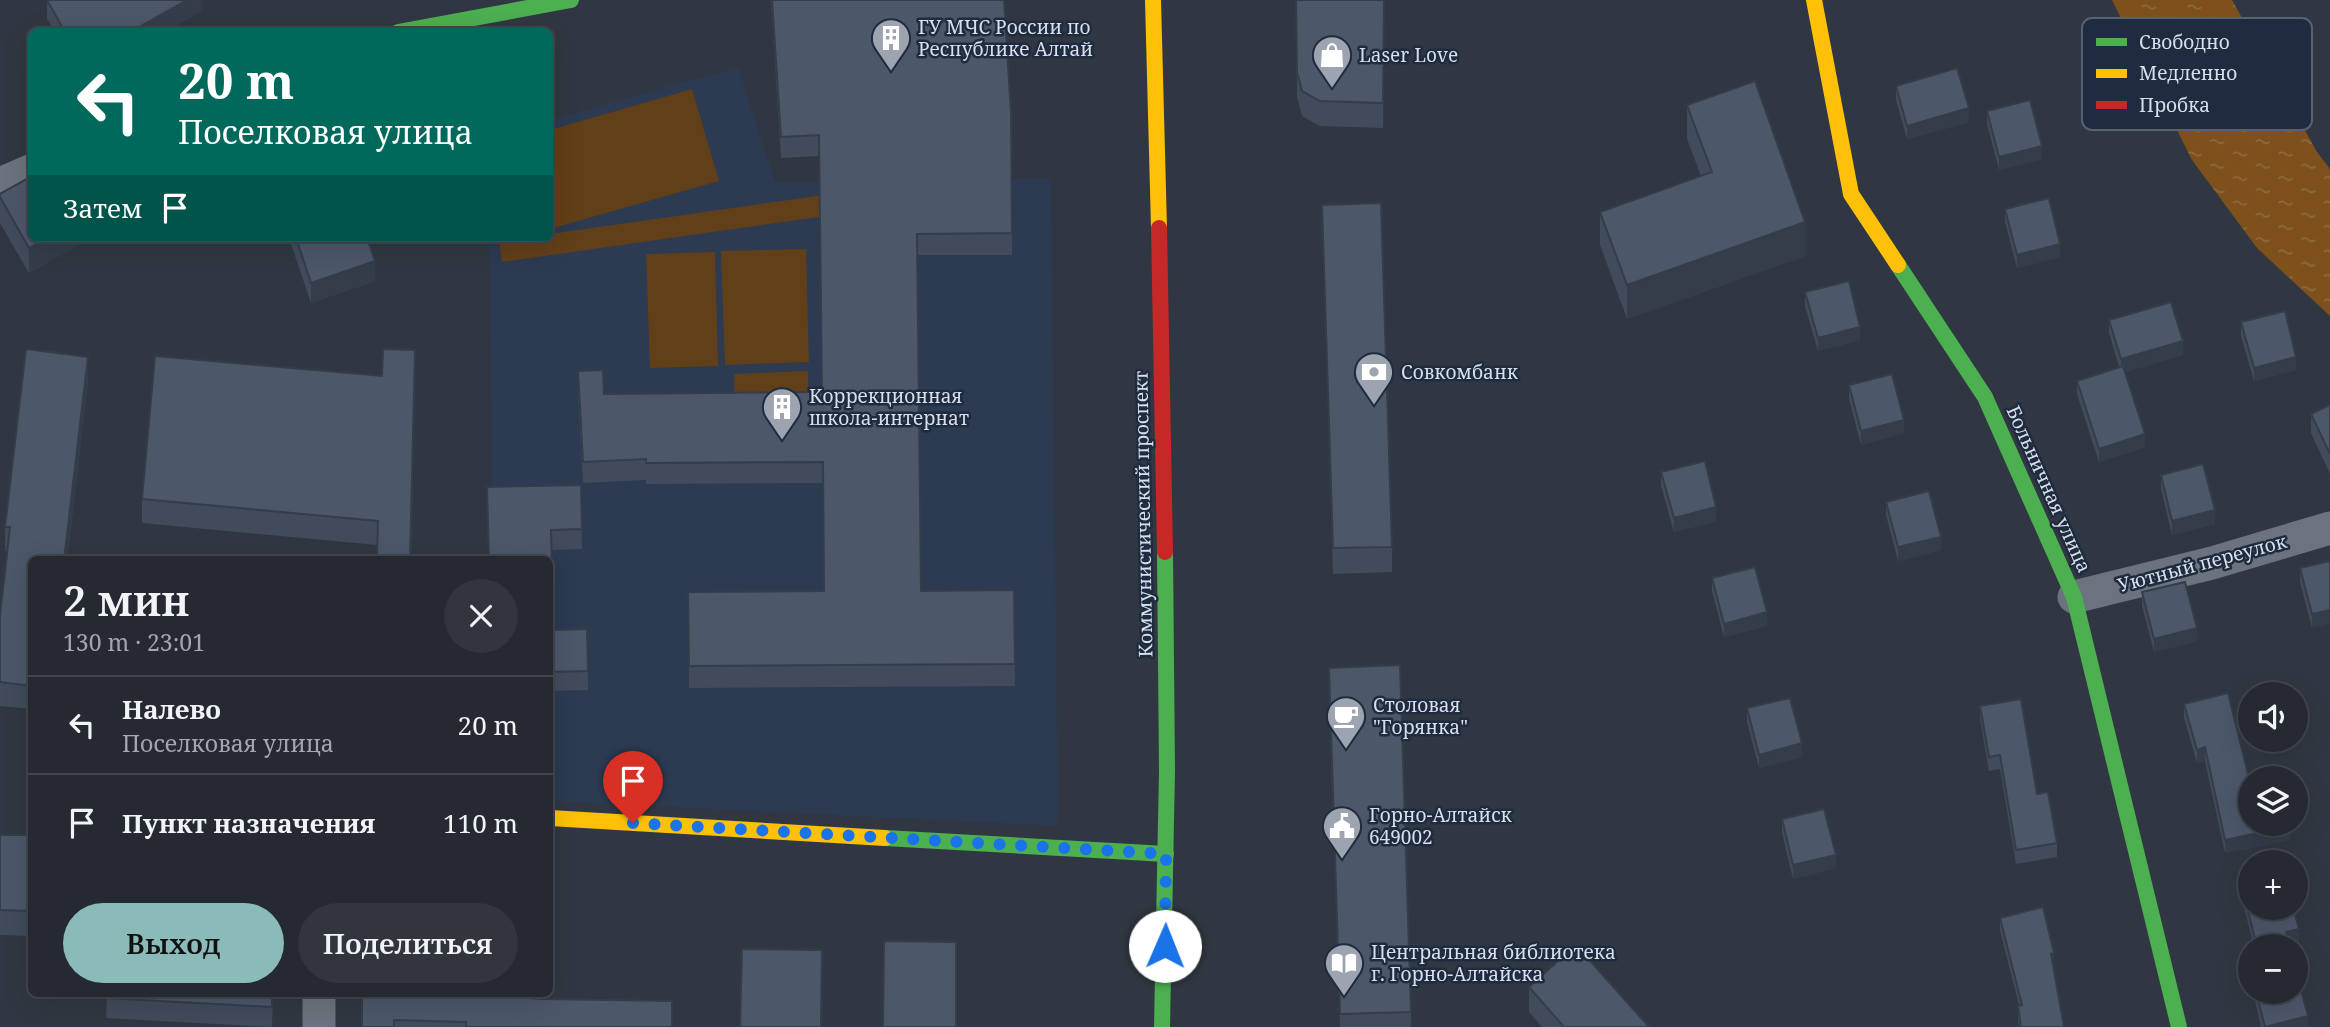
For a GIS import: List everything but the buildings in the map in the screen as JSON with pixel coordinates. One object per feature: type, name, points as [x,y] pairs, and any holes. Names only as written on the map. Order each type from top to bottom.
[{"type":"street","points":[[418,28],[547,2],[571,0]]},
{"type":"street","name":"Коммунистический проспект","points":[[1153,0],[1167,624],[1162,1027]]},
{"type":"street","name":"Больничная улица","points":[[1814,0],[1851,194],[1985,397],[2074,597],[2179,1027]]},
{"type":"street","points":[[0,184],[28,172]]},
{"type":"street","name":"Уютный переулок","points":[[2074,597],[2212,563],[2330,528]]},
{"type":"street","points":[[553,818],[1166,854]]},
{"type":"street","points":[[319,997],[319,1027]]},
{"type":"shaded area","points":[[738,67],[775,182],[1051,178],[1058,826],[553,801],[553,556],[493,556],[489,242],[553,242],[553,119]]},
{"type":"shaded area","points":[[692,89],[719,181],[553,228],[553,129]]},
{"type":"shaded area","points":[[872,188],[875,209],[502,262],[499,242],[553,242],[553,234]]},
{"type":"shaded area","points":[[806,249],[809,362],[725,365],[721,251]]},
{"type":"shaded area","points":[[715,252],[718,366],[650,368],[646,254]]},
{"type":"shaded area","points":[[808,371],[809,405],[735,407],[734,374]]},
{"type":"water","points":[[2112,0],[2232,0],[2242,18],[2121,18]]},
{"type":"water","points":[[2177,130],[2305,130],[2330,169],[2330,316],[2257,248],[2192,160]]},
{"type":"traffic: fast","points":[[420,28],[571,0]]},
{"type":"traffic: fast","points":[[1898,265],[1985,397],[2074,597],[2179,1027]]},
{"type":"traffic: fast","points":[[1162,1027],[1167,770],[1165,552]]},
{"type":"traffic: fast","points":[[885,838],[1166,854]]},
{"type":"traffic: slow","points":[[1153,0],[1159,228]]},
{"type":"traffic: slow","points":[[1814,0],[1851,194],[1898,265]]},
{"type":"traffic: slow","points":[[553,818],[885,838]]},
{"type":"traffic: jam","points":[[1159,228],[1165,552]]},
{"type":"place","name":"ГУ МЧС России по Республике Алтай","points":[[891,72]]},
{"type":"place","name":"Laser Love","points":[[1332,89]]},
{"type":"place","name":"Совкомбанк","points":[[1374,406]]},
{"type":"place","name":"Коррекционная школа-интернат","points":[[782,441]]},
{"type":"place","name":"Столовая \"Горянка\"","points":[[1346,750]]},
{"type":"place","name":"Горно-Алтайск 649002","points":[[1342,860]]},
{"type":"place","name":"Центральная библиотека г. Горно-Алтайска","points":[[1344,997]]},
{"type":"route","points":[[633,823],[1166,854],[1165,946]]}]
